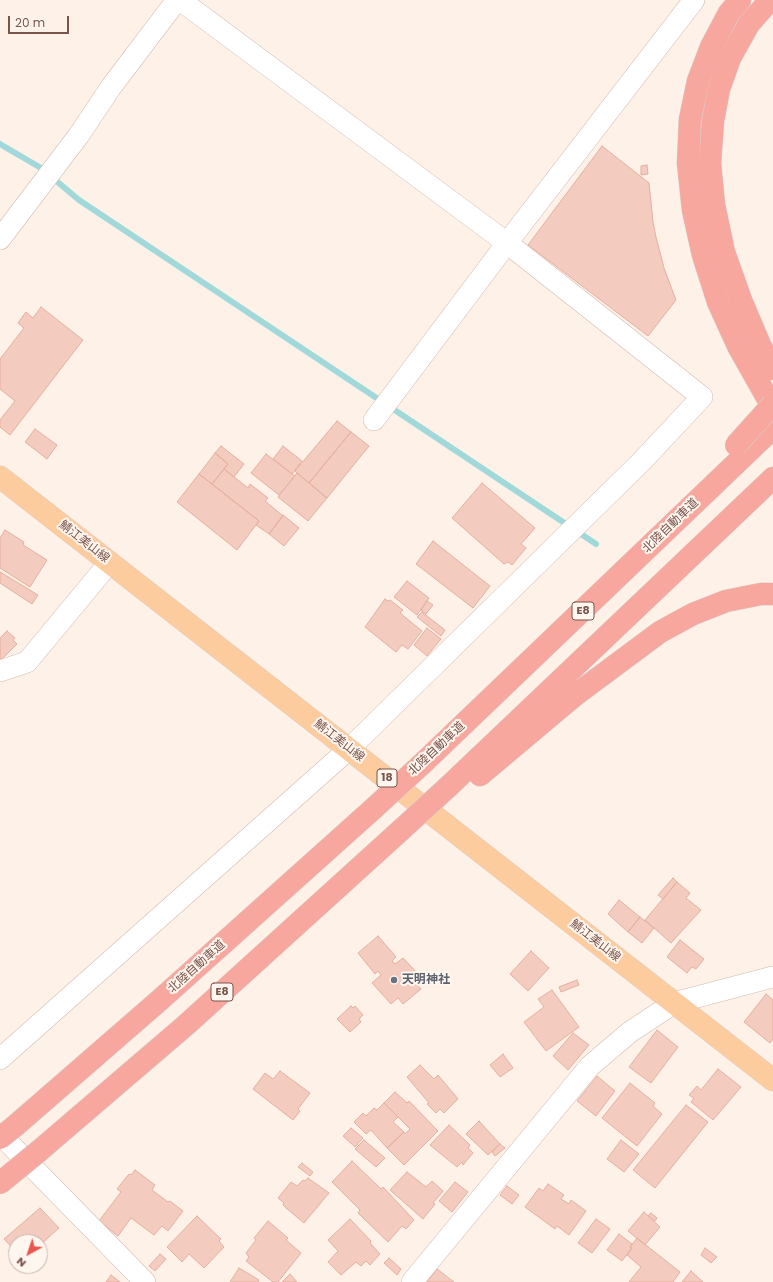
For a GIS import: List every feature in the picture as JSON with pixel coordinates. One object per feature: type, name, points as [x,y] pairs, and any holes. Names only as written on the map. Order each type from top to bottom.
[{"type":"highway","points":[[740,0],[729,14],[711,47],[698,81],[690,119],[688,163],[693,210],[703,255],[718,302],[738,346],[773,408]]},
{"type":"highway","points":[[770,0],[749,24],[730,58],[719,89],[713,121],[710,163],[714,205],[724,252],[741,300],[760,346],[773,369]]},
{"type":"highway","points":[[740,451],[773,404]]},
{"type":"highway","points":[[740,451],[773,428]]},
{"type":"highway","name":"北陸自動車道","points":[[5,1133],[161,1000],[374,809],[615,580],[740,451]]},
{"type":"highway","points":[[0,1184],[186,1025],[258,969],[453,790],[769,482]]},
{"type":"highway","points":[[453,790],[574,696],[660,632],[693,614],[726,601],[761,594],[773,594]]},
{"type":"main road","name":"鯖江美山線","points":[[0,477],[773,1080]]},
{"type":"street","points":[[0,239],[79,135],[111,87],[178,0],[507,243],[702,397],[642,461],[349,749],[0,1059]]},
{"type":"street","points":[[374,420],[507,243],[694,0]]},
{"type":"street","points":[[0,671],[27,662],[110,562]]},
{"type":"street","points":[[412,1282],[590,1066],[630,1032],[674,1003],[773,977]]},
{"type":"street","points":[[5,1133],[145,1282]]},
{"type":"building","points":[[602,146],[649,183],[656,237],[664,268],[676,300],[648,336],[528,245]]},
{"type":"building","points":[[647,165],[648,174],[641,175],[641,166]]},
{"type":"building","points":[[41,307],[83,340],[10,435],[0,427],[0,420],[15,401],[0,389],[0,359],[24,328],[18,323],[26,312],[33,318]]},
{"type":"building","points":[[337,421],[351,432],[309,483],[295,471]]},
{"type":"building","points":[[35,429],[57,445],[47,459],[25,442]]},
{"type":"building","points":[[351,432],[369,446],[327,498],[309,483]]},
{"type":"building","points":[[221,446],[244,464],[234,477],[224,469],[228,464],[215,453]]},
{"type":"building","points":[[283,446],[302,461],[292,474],[273,459]]},
{"type":"building","points":[[215,453],[228,464],[212,484],[199,474]]},
{"type":"building","points":[[266,454],[295,476],[279,495],[251,473]]},
{"type":"building","points":[[224,469],[248,488],[250,484],[268,498],[265,501],[283,516],[269,534],[256,525],[259,521],[212,484]]},
{"type":"building","points":[[297,473],[327,498],[308,521],[278,497]]},
{"type":"building","points":[[199,474],[259,521],[237,550],[177,502]]},
{"type":"building","points":[[482,483],[535,528],[521,544],[526,548],[512,565],[508,562],[504,564],[452,518]]},
{"type":"building","points":[[283,515],[299,528],[284,546],[269,534]]},
{"type":"building","points":[[5,530],[24,542],[23,545],[47,560],[30,587],[0,568],[0,538]]},
{"type":"building","points":[[433,541],[490,586],[473,608],[416,564]]},
{"type":"building","points":[[0,572],[38,595],[32,604],[0,583]]},
{"type":"building","points":[[407,581],[429,598],[417,615],[394,597]]},
{"type":"building","points":[[385,599],[388,601],[390,600],[403,610],[400,613],[422,631],[408,649],[402,645],[396,652],[365,627]]},
{"type":"building","points":[[427,601],[433,605],[426,614],[421,610]]},
{"type":"building","points":[[422,612],[445,630],[441,636],[417,617]]},
{"type":"building","points":[[427,628],[441,639],[427,656],[414,645]]},
{"type":"building","points":[[7,631],[15,638],[13,640],[17,644],[0,661],[0,638]]},
{"type":"building","points":[[673,878],[677,882],[663,899],[658,895]]},
{"type":"building","points":[[677,882],[690,893],[686,898],[701,910],[671,943],[645,920]]},
{"type":"building","points":[[619,900],[640,917],[628,932],[608,914]]},
{"type":"building","points":[[640,917],[654,928],[642,943],[628,932]]},
{"type":"building","points":[[378,936],[396,957],[392,961],[395,964],[403,958],[422,978],[416,983],[421,989],[403,1004],[398,998],[391,1004],[372,983],[381,975],[378,971],[375,974],[358,953]]},
{"type":"building","points":[[680,940],[704,959],[696,969],[692,967],[687,973],[667,957]]},
{"type":"building","points":[[531,951],[549,968],[528,991],[510,974]]},
{"type":"building","points":[[577,980],[579,985],[561,992],[559,987]]},
{"type":"building","points":[[552,990],[579,1027],[546,1051],[524,1022],[544,1007],[538,999]]},
{"type":"building","points":[[766,994],[773,1000],[773,1039],[770,1043],[744,1022]]},
{"type":"building","points":[[351,1006],[353,1008],[355,1006],[363,1015],[359,1019],[361,1022],[350,1032],[337,1019]]},
{"type":"building","points":[[657,1030],[678,1047],[651,1083],[629,1067]]},
{"type":"building","points":[[573,1033],[589,1045],[568,1070],[553,1056]]},
{"type":"building","points":[[503,1054],[513,1068],[500,1077],[490,1065]]},
{"type":"building","points":[[420,1065],[434,1079],[438,1075],[458,1099],[444,1113],[440,1109],[436,1113],[427,1104],[429,1103],[407,1077]]},
{"type":"building","points":[[718,1069],[741,1087],[713,1120],[691,1102],[694,1098],[689,1095],[697,1086],[701,1090]]},
{"type":"building","points":[[280,1071],[310,1093],[298,1109],[300,1111],[293,1120],[253,1089],[265,1073],[273,1079]]},
{"type":"building","points":[[597,1076],[615,1091],[596,1116],[577,1101]]},
{"type":"building","points":[[630,1083],[655,1103],[653,1106],[662,1114],[637,1146],[602,1118]]},
{"type":"building","points":[[395,1092],[407,1103],[409,1101],[438,1131],[404,1165],[387,1148],[404,1132],[405,1134],[410,1129],[384,1103]]},
{"type":"building","points":[[384,1103],[398,1117],[393,1122],[404,1132],[387,1148],[371,1130],[366,1134],[354,1122],[363,1113],[366,1116],[374,1108],[377,1110]]},
{"type":"building","points":[[686,1105],[708,1122],[655,1188],[633,1170]]},
{"type":"building","points":[[479,1121],[500,1144],[488,1155],[466,1134]]},
{"type":"building","points":[[449,1125],[470,1145],[468,1148],[473,1153],[463,1165],[462,1162],[457,1167],[430,1145]]},
{"type":"building","points":[[351,1128],[363,1138],[355,1147],[343,1136]]},
{"type":"building","points":[[364,1140],[385,1158],[376,1167],[355,1149]]},
{"type":"building","points":[[621,1140],[639,1154],[624,1172],[607,1159]]},
{"type":"building","points":[[500,1144],[505,1148],[495,1156],[492,1152]]},
{"type":"building","points":[[352,1161],[381,1189],[383,1187],[414,1220],[406,1229],[402,1226],[388,1242],[358,1213],[360,1210],[332,1182]]},
{"type":"building","points":[[302,1163],[313,1172],[310,1176],[298,1167]]},
{"type":"building","points":[[135,1170],[155,1185],[152,1190],[183,1211],[168,1231],[162,1226],[154,1235],[131,1218],[118,1236],[99,1221],[121,1192],[117,1189],[129,1174],[131,1175]]},
{"type":"building","points":[[407,1172],[426,1187],[432,1181],[443,1191],[423,1219],[390,1190]]},
{"type":"building","points":[[308,1178],[329,1193],[304,1223],[286,1208],[283,1205],[284,1203],[278,1198],[291,1182],[297,1186],[303,1180],[305,1181]]},
{"type":"building","points":[[455,1182],[468,1192],[452,1212],[439,1201]]},
{"type":"building","points":[[548,1184],[564,1195],[561,1199],[569,1204],[571,1200],[586,1211],[569,1235],[557,1226],[555,1229],[525,1207],[539,1188],[543,1191]]},
{"type":"building","points":[[507,1186],[519,1195],[512,1204],[500,1195]]},
{"type":"building","points":[[40,1208],[59,1228],[48,1238],[48,1234],[10,1234]]},
{"type":"building","points":[[644,1212],[660,1227],[645,1245],[628,1231]]},
{"type":"building","points":[[651,1213],[657,1218],[655,1221],[648,1216]]},
{"type":"building","points":[[197,1216],[221,1239],[219,1241],[224,1247],[204,1268],[189,1254],[182,1262],[167,1247]]},
{"type":"building","points":[[350,1219],[371,1241],[370,1243],[380,1254],[370,1265],[366,1261],[361,1266],[356,1262],[341,1275],[328,1262],[338,1251],[328,1240]]},
{"type":"building","points":[[596,1219],[610,1229],[592,1253],[578,1243]]},
{"type":"building","points":[[268,1221],[288,1238],[286,1240],[301,1253],[278,1282],[273,1282],[246,1261],[249,1257],[246,1253],[256,1240],[254,1238]]},
{"type":"building","points":[[619,1234],[632,1244],[630,1247],[632,1248],[622,1261],[607,1250]]},
{"type":"building","points":[[8,1236],[8,1243],[4,1239]]},
{"type":"building","points":[[637,1238],[680,1272],[673,1282],[629,1282],[641,1267],[627,1255],[632,1248],[630,1247]]},
{"type":"building","points":[[705,1248],[717,1257],[711,1263],[701,1255]]},
{"type":"building","points":[[160,1254],[166,1259],[155,1271],[149,1266]]},
{"type":"building","points":[[389,1258],[401,1269],[397,1275],[384,1263]]},
{"type":"building","points":[[239,1268],[259,1280],[258,1282],[230,1282]]},
{"type":"building","points":[[437,1269],[454,1282],[427,1282]]},
{"type":"building","points":[[691,1271],[703,1282],[682,1282]]},
{"type":"building","points":[[290,1274],[297,1282],[282,1282]]},
{"type":"building","points":[[111,1275],[120,1282],[106,1282]]},
{"type":"waterway","points":[[0,144],[41,168],[79,200],[596,544]]},
{"type":"place","name":"天明神社","points":[[394,980]]}]
